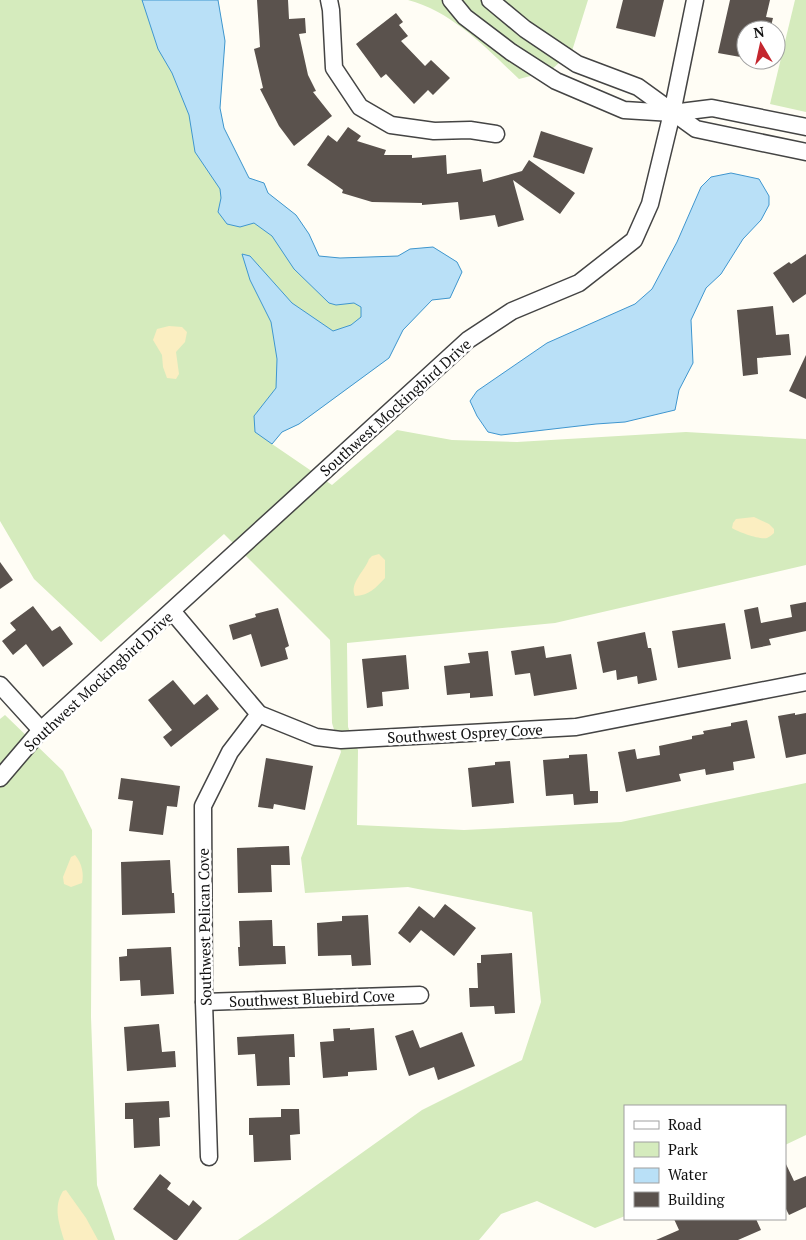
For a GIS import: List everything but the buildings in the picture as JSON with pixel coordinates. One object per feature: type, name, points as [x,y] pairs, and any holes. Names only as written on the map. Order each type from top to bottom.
[{"type":"street","points":[[329,0],[334,68],[360,107],[391,125],[434,131],[470,130],[496,134]]},
{"type":"street","points":[[450,0],[465,17],[511,52],[556,81],[624,110],[672,112],[712,108],[806,127]]},
{"type":"street","points":[[490,0],[525,29],[577,64],[638,87],[696,129],[806,152]]},
{"type":"street","name":"Southwest Mockingbird Drive","points":[[0,778],[41,730],[468,340],[512,311],[579,283],[634,240],[650,204],[672,112],[695,0]]},
{"type":"street","name":"Southwest Osprey Cove","points":[[172,611],[259,714],[316,737],[341,740],[576,727],[806,682]]},
{"type":"street","points":[[0,685],[41,730]]},
{"type":"street","name":"Southwest Pelican Cove","points":[[209,1157],[204,1002],[203,806],[230,752],[259,714]]},
{"type":"street","name":"Southwest Bluebird Cove","points":[[204,1002],[420,995]]},
{"type":"green space","points":[[0,0],[218,0],[225,41],[220,108],[224,128],[249,178],[264,183],[268,193],[296,215],[309,234],[319,256],[340,258],[398,256],[410,249],[433,247],[457,262],[462,272],[450,298],[432,300],[403,330],[389,358],[299,424],[282,432],[272,444],[332,485],[397,430],[452,440],[517,442],[686,432],[806,439],[806,565],[555,623],[347,643],[348,727],[358,750],[357,825],[464,830],[621,822],[806,783],[806,1135],[786,1145],[786,1105],[624,1105],[624,1216],[595,1228],[537,1201],[501,1214],[479,1240],[238,1240],[422,1110],[522,1060],[541,1002],[532,912],[408,887],[305,893],[301,858],[341,752],[332,723],[330,640],[224,534],[101,642],[34,579],[0,521]]},
{"type":"green space","points":[[408,0],[588,0],[572,51],[550,71],[519,79],[468,32],[454,22],[440,13]]},
{"type":"green space","points":[[795,0],[806,0],[806,112],[770,104],[778,70],[786,70],[786,37]]},
{"type":"green space","points":[[5,715],[63,771],[92,830],[91,1017],[97,1185],[115,1240],[0,1240],[0,719]]},
{"type":"sand","points":[[169,326],[182,327],[187,332],[185,342],[176,352],[179,374],[176,379],[167,378],[163,367],[162,355],[153,340],[157,329]]},
{"type":"sand","points":[[754,517],[769,524],[774,529],[774,533],[767,538],[759,538],[732,528],[736,519]]},
{"type":"sand","points":[[379,554],[385,560],[385,578],[368,593],[355,596],[354,586],[358,577],[369,559]]},
{"type":"sand","points":[[75,855],[81,865],[83,880],[82,883],[71,887],[64,884],[63,877],[71,857]]},
{"type":"sand","points":[[66,1190],[86,1218],[98,1240],[64,1240],[59,1221],[58,1203],[63,1191]]},
{"type":"water","points":[[142,0],[218,0],[225,41],[220,108],[224,128],[249,178],[264,183],[268,193],[296,215],[309,234],[319,256],[340,258],[398,256],[410,249],[433,247],[457,262],[462,272],[450,298],[432,300],[403,330],[389,358],[299,424],[282,432],[272,444],[255,432],[254,416],[276,388],[277,359],[271,322],[250,280],[242,254],[250,256],[292,303],[333,331],[351,325],[361,317],[361,307],[354,303],[336,305],[329,303],[294,269],[272,236],[254,223],[240,227],[227,224],[218,212],[221,198],[220,189],[195,152],[189,115],[172,73],[158,49]]},
{"type":"water","points":[[731,173],[759,179],[769,196],[769,205],[761,220],[743,239],[721,274],[706,288],[691,320],[693,363],[679,390],[675,410],[625,422],[501,435],[488,432],[470,401],[477,391],[547,343],[635,304],[652,289],[677,242],[701,187],[711,177]]}]
